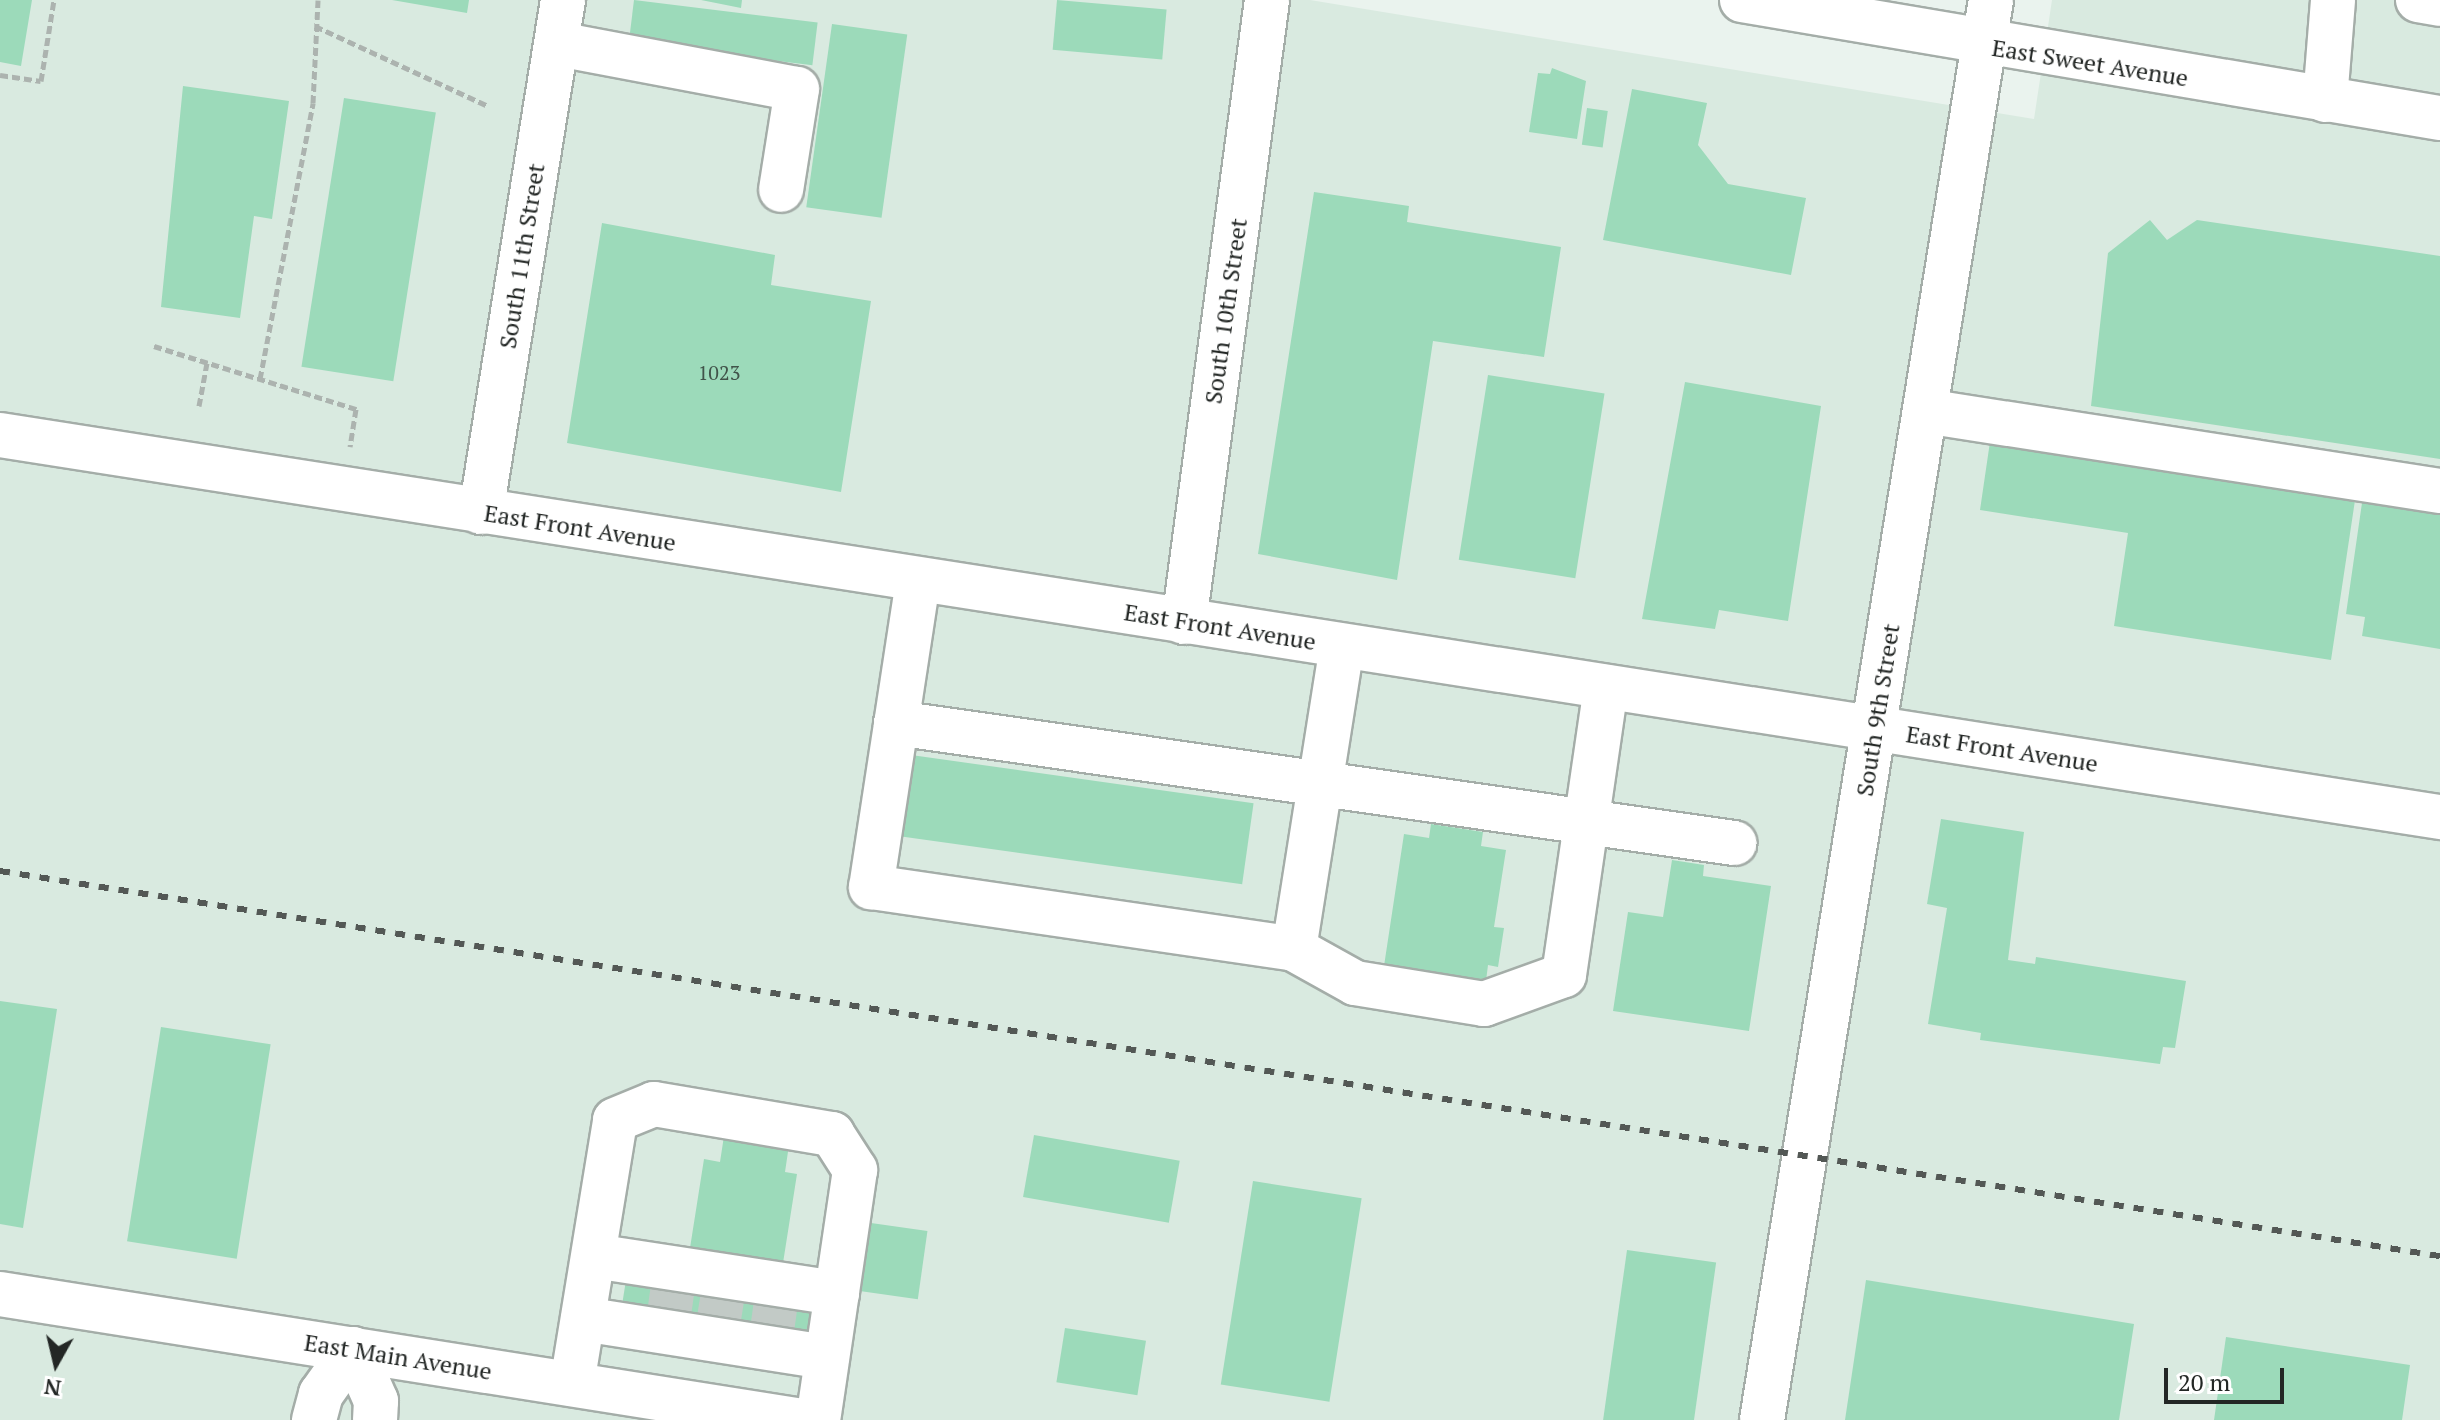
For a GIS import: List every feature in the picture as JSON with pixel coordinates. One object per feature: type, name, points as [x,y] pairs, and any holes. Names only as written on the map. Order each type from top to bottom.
[{"type":"street","name":"South 11th Street","points":[[481,512],[563,0]]},
{"type":"street","name":"South 10th Street","points":[[1184,622],[1267,0]]},
{"type":"street","name":"East Sweet Avenue","points":[[1742,0],[1984,46],[2440,118]]},
{"type":"street","name":"South 9th Street","points":[[1762,1420],[1876,729],[1991,0]]},
{"type":"street","points":[[2325,100],[2333,0]]},
{"type":"street","points":[[2418,0],[2440,4]]},
{"type":"street","points":[[558,44],[797,89],[781,190]]},
{"type":"street","points":[[1925,411],[2440,491]]},
{"type":"street","name":"East Front Avenue","points":[[0,435],[2440,817]]},
{"type":"street","points":[[918,581],[871,887],[1294,949],[1355,983],[1484,1004],[1564,975],[1606,687]]},
{"type":"street","points":[[1294,949],[1342,646]]},
{"type":"street","points":[[896,723],[1734,843]]},
{"type":"street","points":[[572,1384],[615,1120],[654,1104],[832,1134],[855,1170],[818,1420]]},
{"type":"street","points":[[594,1256],[674,1277],[724,1285],[778,1293],[837,1293]]},
{"type":"street","name":"East Main Avenue","points":[[0,1294],[796,1420]]},
{"type":"street","points":[[583,1319],[827,1357]]},
{"type":"street","points":[[314,1420],[321,1394],[353,1349]]},
{"type":"street","points":[[353,1349],[376,1401],[375,1420]]},
{"type":"path","points":[[0,75],[41,81],[54,0]]},
{"type":"path","points":[[260,379],[313,103],[314,26],[318,0]]},
{"type":"path","points":[[314,26],[488,106]]},
{"type":"path","points":[[154,346],[356,409],[345,488]]},
{"type":"path","points":[[199,406],[207,363]]},
{"type":"shaded area","points":[[0,0],[1310,0],[2034,119],[2052,0],[2440,0],[2440,1420],[0,1420]]},
{"type":"building","points":[[0,0],[32,0],[21,66],[0,62]]},
{"type":"building","points":[[392,0],[469,0],[467,13]]},
{"type":"building","points":[[634,0],[818,23],[812,65],[629,43]]},
{"type":"building","points":[[701,0],[742,0],[741,8]]},
{"type":"building","points":[[1057,0],[1167,10],[1162,59],[1053,50]]},
{"type":"building","points":[[832,24],[907,35],[882,218],[806,207]]},
{"type":"building","points":[[1552,68],[1586,81],[1577,139],[1529,132],[1538,73],[1550,74]]},
{"type":"building","points":[[183,86],[289,101],[272,219],[254,216],[240,318],[161,307]]},
{"type":"building","points":[[1632,89],[1707,103],[1698,145],[1728,184],[1806,198],[1791,275],[1603,240]]},
{"type":"building","points":[[344,98],[436,113],[393,381],[301,367]]},
{"type":"building","points":[[1587,108],[1608,111],[1603,148],[1582,145]]},
{"type":"building","points":[[1314,192],[1409,206],[1407,222],[1561,247],[1544,357],[1433,341],[1397,580],[1258,554]]},
{"type":"building","points":[[2150,220],[2167,240],[2197,220],[2440,256],[2440,459],[2091,406],[2108,253]]},
{"type":"building","points":[[602,223],[775,255],[771,285],[871,301],[841,492],[567,443]]},
{"type":"building","points":[[1488,375],[1605,393],[1575,578],[1459,560]]},
{"type":"building","points":[[1685,382],[1821,406],[1788,621],[1719,610],[1715,629],[1642,619]]},
{"type":"building","points":[[1992,428],[2357,487],[2331,660],[2114,626],[2128,533],[1980,510]]},
{"type":"building","points":[[2364,489],[2440,501],[2440,649],[2362,636],[2365,617],[2346,614]]},
{"type":"building","points":[[904,754],[1254,803],[1242,884],[893,835]]},
{"type":"building","points":[[1941,819],[2024,832],[2008,960],[2035,964],[2036,957],[2186,981],[2175,1048],[2163,1047],[2160,1064],[1980,1040],[1981,1033],[1928,1024],[1947,908],[1927,904]]},
{"type":"building","points":[[1431,824],[1483,832],[1481,846],[1506,850],[1494,927],[1504,928],[1498,967],[1488,965],[1486,981],[1384,966],[1404,834],[1429,838]]},
{"type":"building","points":[[1672,860],[1704,865],[1703,876],[1771,886],[1749,1031],[1613,1011],[1628,912],[1663,917]]},
{"type":"building","points":[[0,1001],[57,1009],[23,1228],[0,1224]]},
{"type":"building","points":[[161,1027],[271,1044],[237,1259],[127,1241]]},
{"type":"building","points":[[1034,1135],[1180,1161],[1169,1223],[1023,1197]]},
{"type":"building","points":[[724,1136],[789,1145],[785,1172],[797,1174],[783,1263],[690,1248],[704,1159],[720,1162]]},
{"type":"building","points":[[1253,1181],[1362,1198],[1329,1402],[1221,1384]]},
{"type":"building","points":[[871,1223],[927,1231],[918,1299],[861,1291]]},
{"type":"building","points":[[1627,1250],[1716,1263],[1694,1420],[1603,1420]]},
{"type":"building","points":[[626,1280],[820,1311],[813,1352],[619,1321]]},
{"type":"building","points":[[1866,1280],[2134,1324],[2119,1420],[1845,1420]]},
{"type":"building","points":[[1065,1328],[1146,1341],[1137,1395],[1056,1382]]},
{"type":"building","points":[[2226,1337],[2410,1365],[2402,1420],[2214,1420]]},
{"type":"tunnel","points":[[667,1329],[673,1286]]},
{"type":"tunnel","points":[[716,1337],[723,1294]]},
{"type":"tunnel","points":[[770,1345],[776,1302]]},
{"type":"railway","points":[[0,871],[2440,1256]]}]
